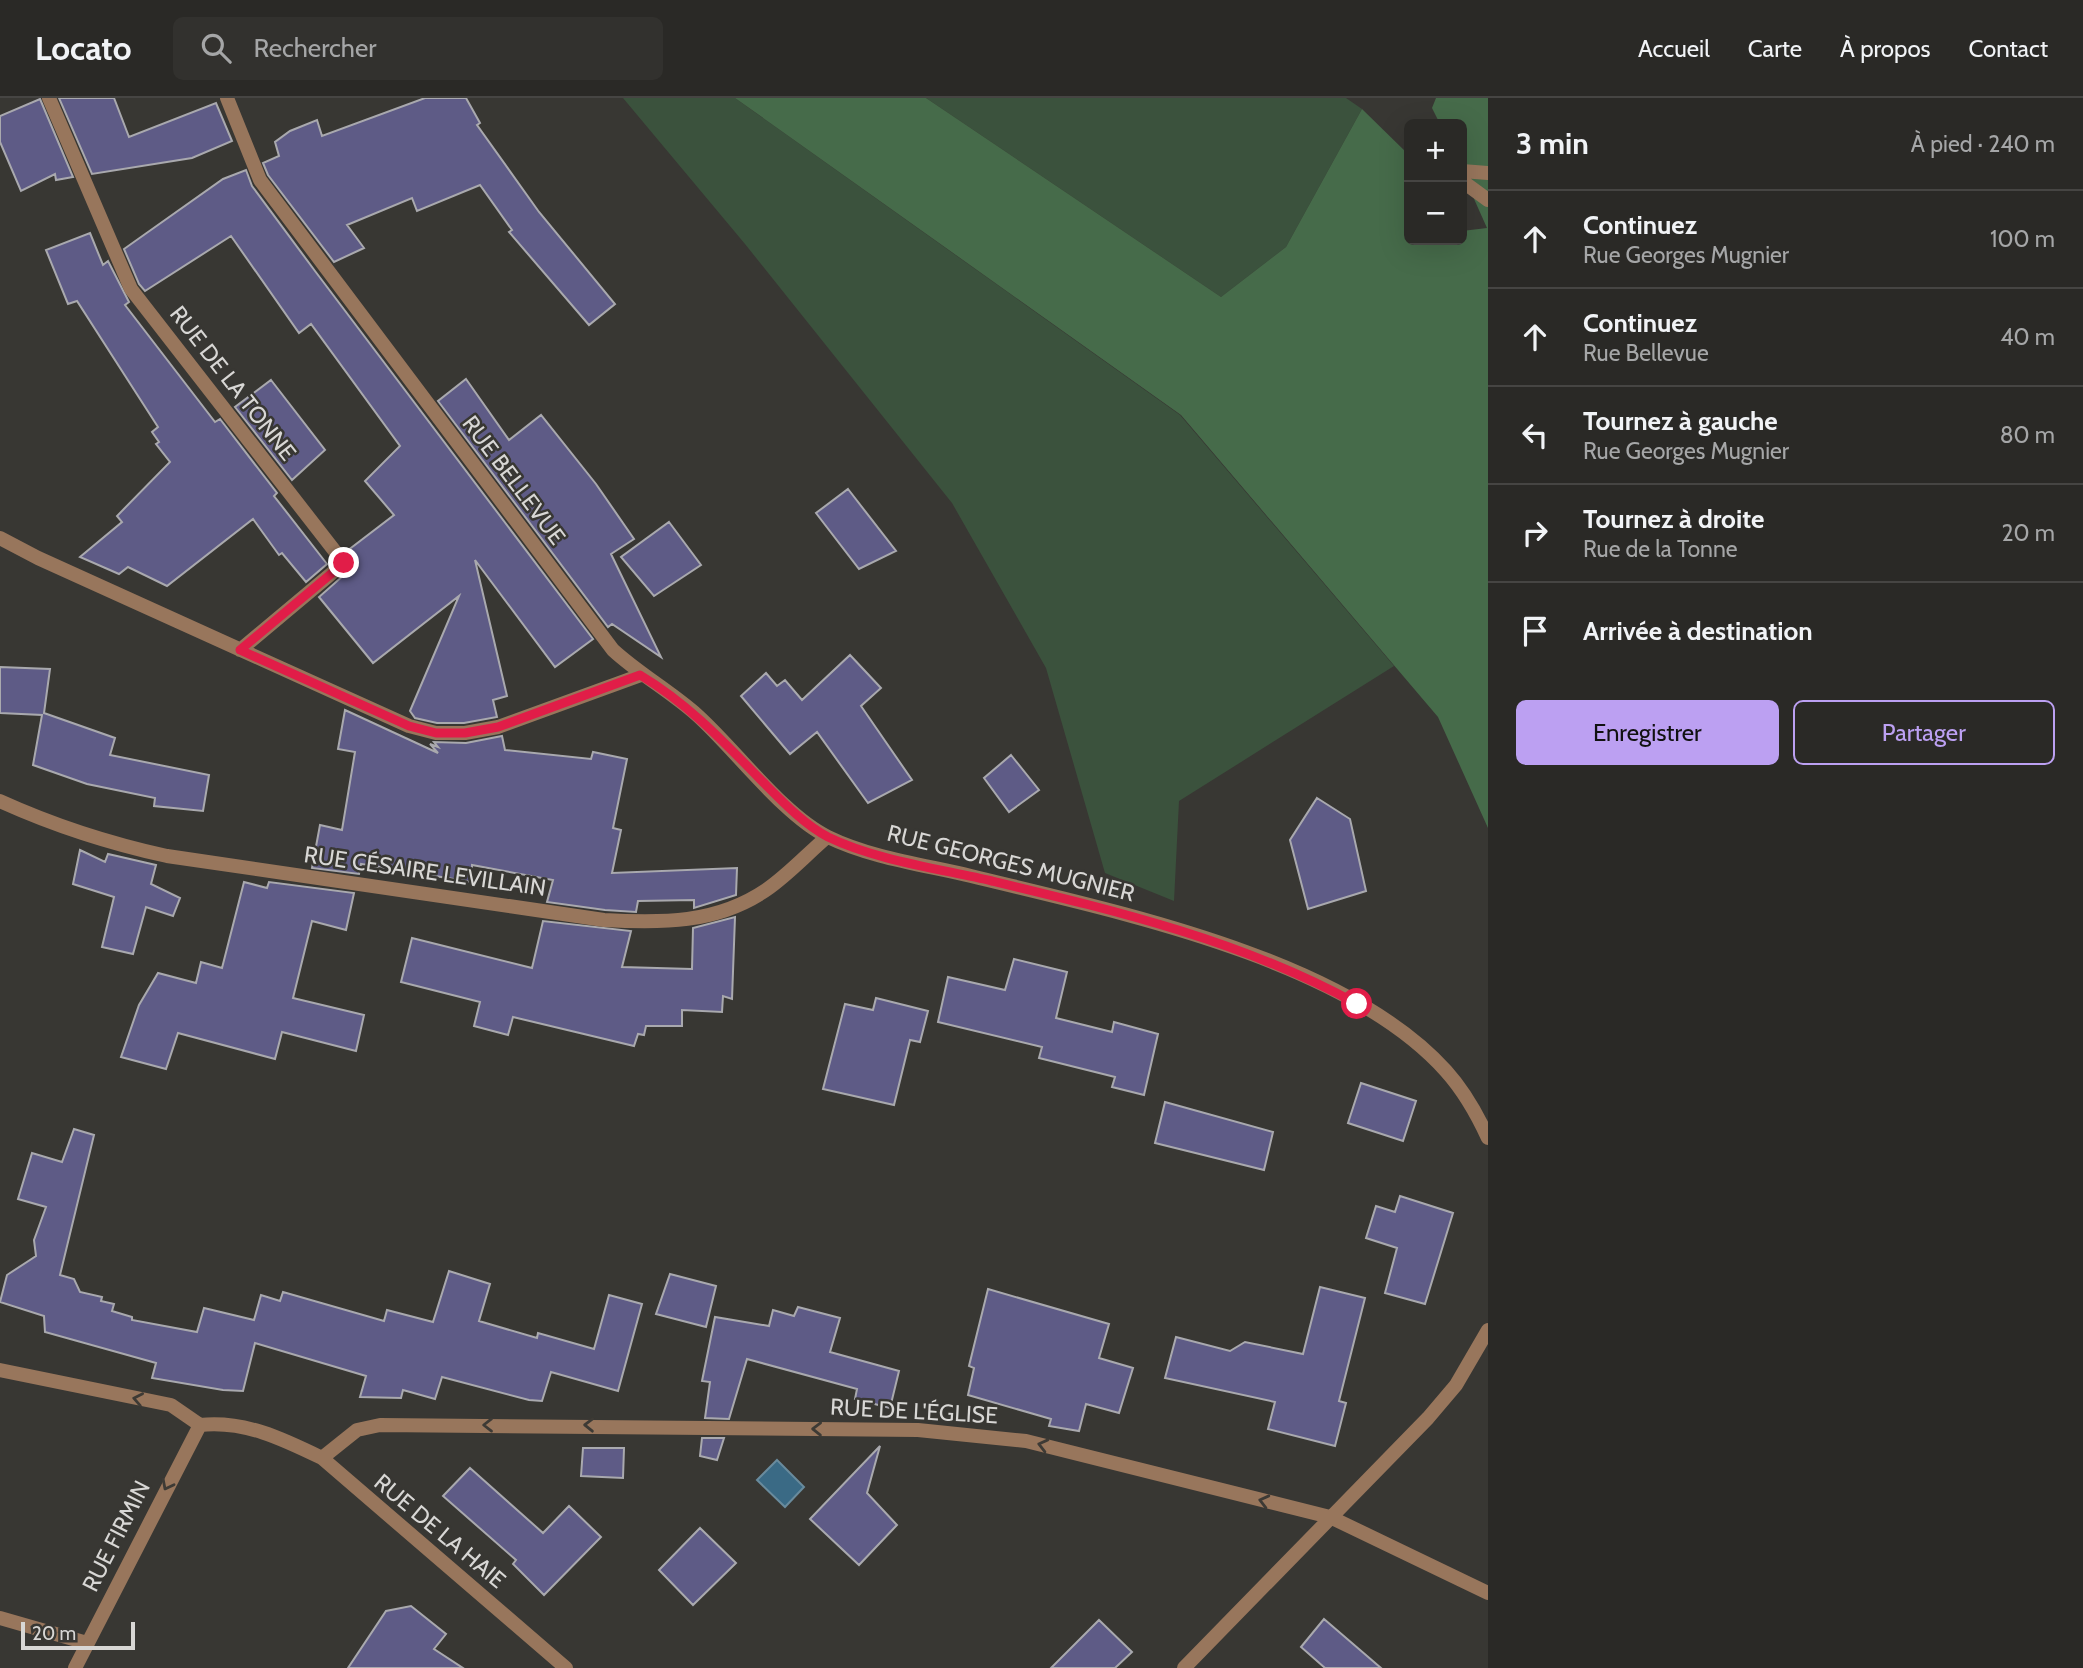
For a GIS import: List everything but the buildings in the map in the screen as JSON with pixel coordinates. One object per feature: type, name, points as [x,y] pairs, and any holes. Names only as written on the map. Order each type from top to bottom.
[{"type":"street","name":"RUE DE LA TONNE","points":[[50,98],[131,289],[344,563],[240,650]]},
{"type":"street","name":"RUE BELLEVUE","points":[[227,98],[260,180],[613,650],[640,675],[669,692],[697,715],[785,803],[827,837]]},
{"type":"street","points":[[1467,171],[1488,173]]},
{"type":"street","points":[[1463,182],[1488,200]]},
{"type":"street","points":[[0,538],[38,558],[409,726],[436,733],[465,733],[498,727],[640,675]]},
{"type":"street","name":"RUE CÉSAIRE LEVILLAIN","points":[[0,800],[55,826],[112,844],[167,856],[604,920],[657,923],[716,915],[740,905],[767,890],[827,837]]},
{"type":"street","name":"RUE GEORGES MUGNIER","points":[[827,837],[872,852],[1108,909],[1197,936],[1324,986],[1389,1023],[1420,1046],[1446,1071],[1466,1097],[1488,1138]]},
{"type":"street","points":[[1184,1668],[1456,1385],[1488,1330]]},
{"type":"street","points":[[0,1370],[171,1405],[200,1425]]},
{"type":"street","name":"RUE DE LA HAIE","points":[[200,1425],[223,1422],[280,1437],[322,1458],[566,1668]]},
{"type":"street","name":"RUE FIRMIN","points":[[75,1668],[200,1425]]},
{"type":"street","name":"RUE DE L'ÉGLISE","points":[[322,1458],[357,1430],[380,1425],[918,1430],[1026,1441],[1330,1517],[1488,1594]]},
{"type":"street","points":[[0,1618],[87,1643]]},
{"type":"green space","points":[[623,98],[735,98],[1180,415],[1394,666],[1179,801],[1174,901],[1105,873],[1046,668],[952,503],[745,244]]},
{"type":"green space","points":[[735,98],[926,98],[1221,297],[1286,247],[1362,109],[1404,150],[1404,245],[1467,245],[1467,230],[1487,228],[1467,183],[1467,119],[1438,119],[1432,108],[1436,98],[1488,98],[1488,828],[1438,717],[1181,415]]},
{"type":"green space","points":[[926,98],[1346,98],[1362,109],[1286,247],[1221,297]]},
{"type":"water","points":[[777,1460],[804,1487],[785,1507],[757,1480]]},
{"type":"route","points":[[344,563],[240,650],[409,726],[436,733],[465,733],[498,727],[640,675],[669,692],[697,715],[785,803],[827,837],[872,852],[1108,909],[1210,939],[1288,970],[1357,1004]]}]
